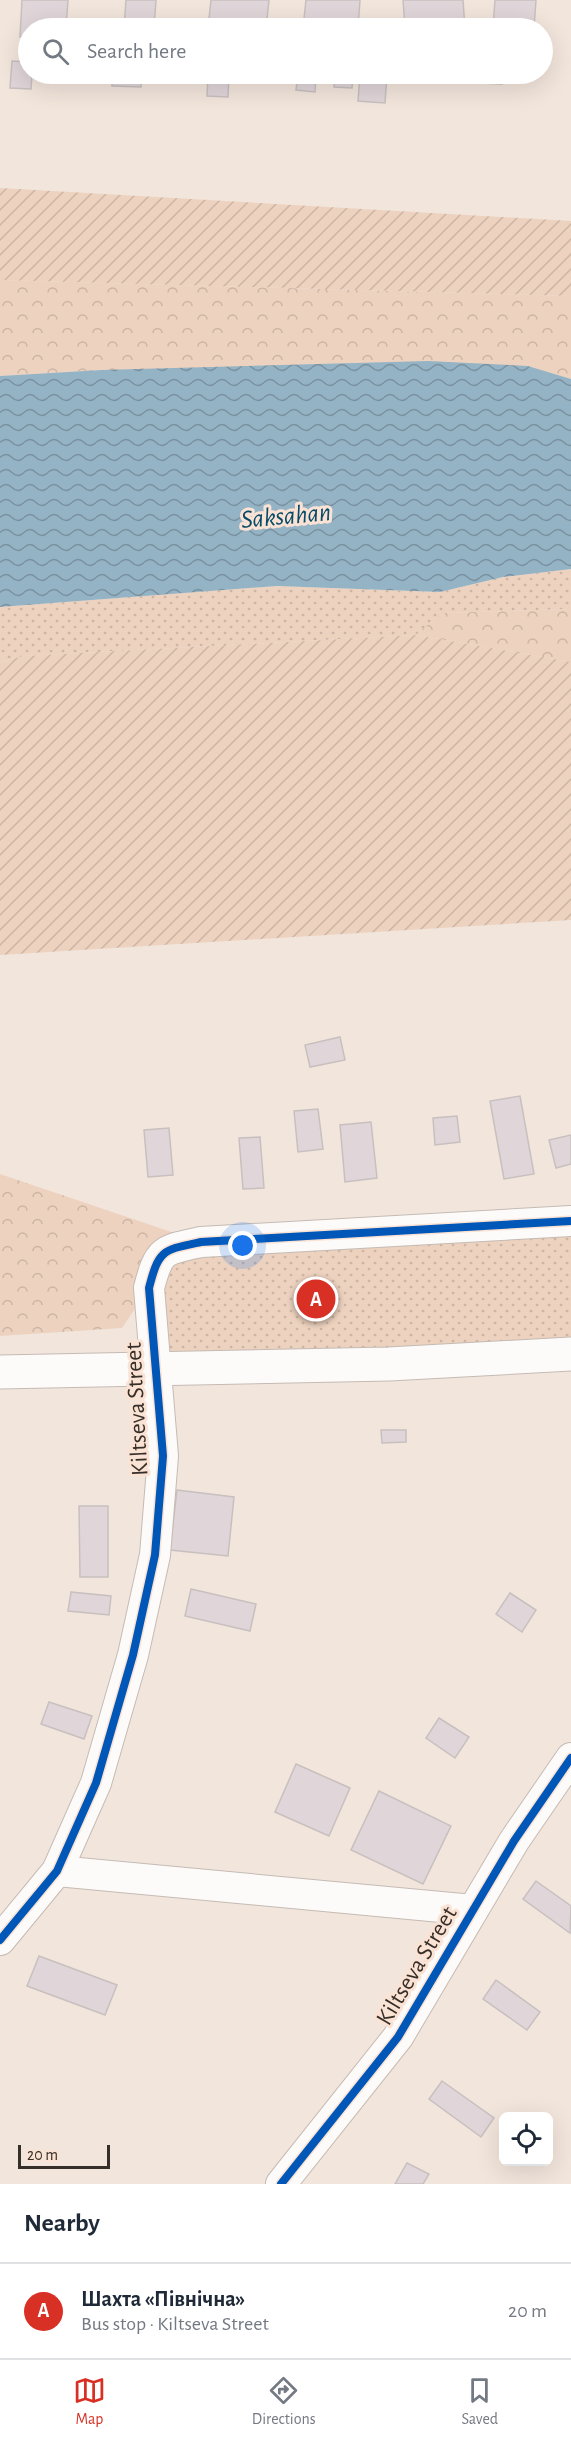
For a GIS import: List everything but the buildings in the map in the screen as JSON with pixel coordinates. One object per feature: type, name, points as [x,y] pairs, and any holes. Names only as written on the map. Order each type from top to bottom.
[{"type":"street","name":"Kiltseva Street","points":[[0,1940],[57,1871],[96,1783],[133,1654],[155,1555],[163,1456],[148,1288],[155,1263],[168,1249],[201,1242],[571,1221]]},
{"type":"street","points":[[0,1371],[389,1364],[571,1354]]},
{"type":"street","name":"Kiltseva Street","points":[[281,2184],[398,2037],[514,1841],[571,1758]]},
{"type":"street","points":[[57,1871],[473,1910]]},
{"type":"green space","points":[[0,188],[571,221],[571,296],[0,280]]},
{"type":"green space","points":[[0,280],[571,296],[571,379],[528,366],[101,370],[0,376]]},
{"type":"green space","points":[[571,569],[571,609],[443,613],[416,635],[24,656],[0,662],[0,607],[277,586],[440,592],[503,577]]},
{"type":"green space","points":[[571,609],[571,662],[416,635],[442,613]]},
{"type":"green space","points":[[416,635],[571,662],[571,920],[0,955],[0,662],[24,656]]},
{"type":"green space","points":[[0,1174],[201,1242],[168,1249],[149,1288],[122,1328],[0,1336]]},
{"type":"green space","points":[[571,1221],[571,1354],[155,1368],[168,1249]]},
{"type":"water","name":"Saksahan","points":[[428,361],[528,366],[571,379],[571,569],[503,577],[440,592],[277,586],[0,607],[0,376],[101,370]]},
{"type":"cycle path","points":[[0,1940],[57,1871],[96,1783],[133,1655],[155,1555],[163,1456],[149,1288],[160,1258],[170,1250],[201,1242],[571,1221]]},
{"type":"cycle path","points":[[281,2184],[398,2037],[514,1841],[571,1758]]},
{"type":"place","name":"Шахта «Північна»","points":[[316,1299]]}]
